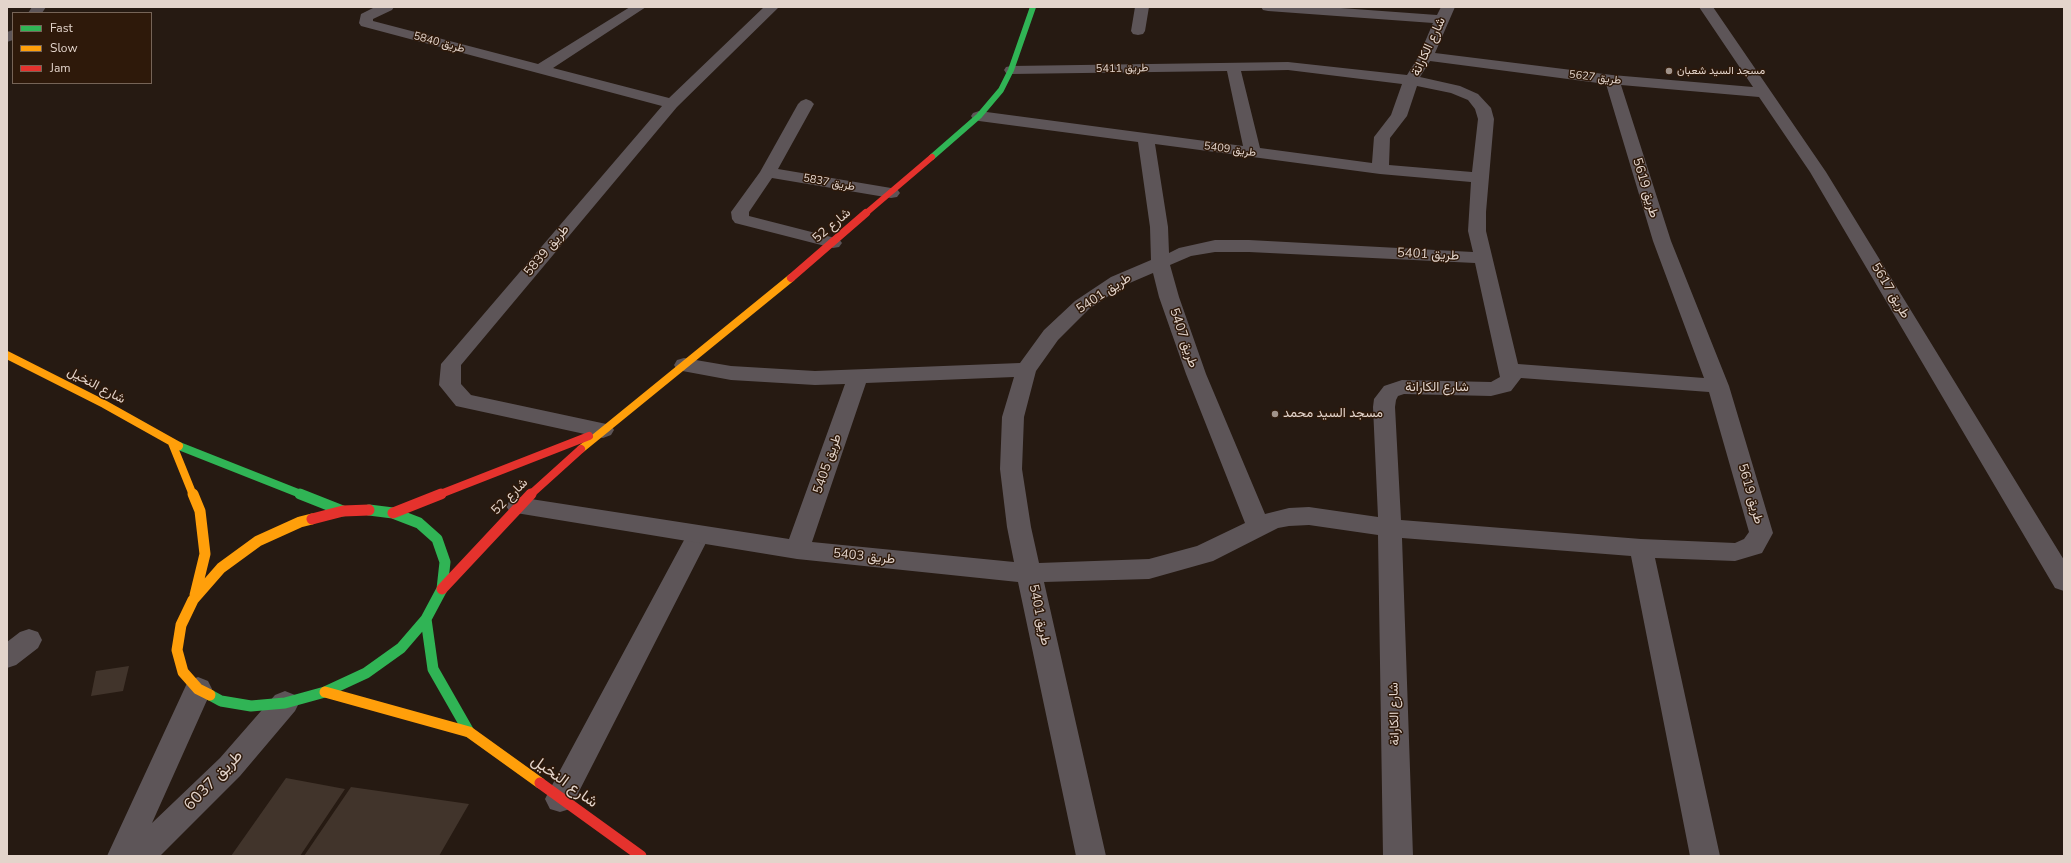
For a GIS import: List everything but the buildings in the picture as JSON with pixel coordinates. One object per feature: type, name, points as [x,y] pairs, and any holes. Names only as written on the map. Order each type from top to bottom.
[{"type":"street","name":"طريق 5840","points":[[387,7],[374,12],[366,18],[366,23],[672,104]]},
{"type":"street","points":[[539,70],[639,7]]},
{"type":"street","name":"طريق 5839","points":[[603,430],[464,401],[450,385],[451,364],[672,104],[772,7]]},
{"type":"street","name":"شارع 52","points":[[442,589],[518,506],[603,430],[833,243],[979,116],[1001,90],[1011,70],[1033,7]]},
{"type":"street","points":[[1138,31],[1142,7]]},
{"type":"street","points":[[1268,7],[1445,13]]},
{"type":"street","name":"طريق 5617","points":[[1706,7],[1818,172],[2057,557],[2064,581]]},
{"type":"street","name":"شارع الكارانة","points":[[1398,856],[1390,528],[1384,407],[1386,398],[1391,391],[1402,387],[1491,389],[1504,386],[1510,379],[1477,231],[1477,212],[1486,119],[1483,108],[1473,97],[1455,89],[1411,80],[1426,56],[1445,13]]},
{"type":"street","name":"طريق 5627","points":[[1426,56],[1612,80],[1765,93]]},
{"type":"street","name":"طريق 5411","points":[[1011,70],[1288,66],[1411,80]]},
{"type":"street","points":[[1233,67],[1253,153]]},
{"type":"street","points":[[1380,169],[1382,137],[1399,116],[1411,80]]},
{"type":"street","name":"طريق 5619","points":[[1390,528],[1640,548],[1736,552],[1753,546],[1761,533],[1718,386],[1662,240],[1612,80]]},
{"type":"street","points":[[806,104],[768,172],[740,212],[741,219],[833,243]]},
{"type":"street","name":"طريق 5409","points":[[979,116],[1380,169],[1481,178]]},
{"type":"street","name":"طريق 5407","points":[[1146,138],[1159,227],[1160,261],[1171,304],[1196,374],[1259,528]]},
{"type":"street","name":"طريق 5837","points":[[768,172],[891,193]]},
{"type":"street","name":"طريق 5401","points":[[1091,856],[1019,526],[1010,469],[1013,417],[1026,370],[1051,335],[1082,305],[1118,281],[1160,261],[1186,252],[1215,246],[1483,258]]},
{"type":"street","name":"شارع النخيل","points":[[7,355],[104,404],[172,443],[343,511]]},
{"type":"street","points":[[684,365],[731,373],[773,377],[858,377],[1026,370]]},
{"type":"street","points":[[1509,370],[1718,386]]},
{"type":"street","name":"طريق 5405","points":[[797,550],[858,377]]},
{"type":"street","name":"شارع 52","points":[[393,513],[603,430]]},
{"type":"street","points":[[172,443],[200,511],[205,554],[193,600],[181,625],[177,650],[183,672],[198,689],[221,701],[251,706],[285,703],[324,692],[366,673],[401,648],[426,619],[442,589],[445,562],[437,540],[419,522],[393,513],[369,510],[343,511],[300,522],[258,541],[221,568],[193,600]]},
{"type":"street","name":"طريق 5403","points":[[518,506],[797,550],[1030,573],[1149,569],[1204,554],[1273,520],[1289,517],[1309,516],[1390,528]]},
{"type":"street","points":[[560,799],[698,534]]},
{"type":"street","points":[[1640,548],[1705,856]]},
{"type":"street","name":"شارع النخيل","points":[[426,619],[433,669],[469,732]]},
{"type":"street","points":[[7,657],[29,640]]},
{"type":"street","points":[[122,856],[198,689]]},
{"type":"street","name":"شارع النخيل","points":[[324,692],[469,732],[641,856]]},
{"type":"street","name":"طريق 6037","points":[[139,856],[230,767],[285,703]]},
{"type":"traffic: fast","points":[[932,157],[979,116],[1001,90],[1011,70],[1033,7]]},
{"type":"traffic: fast","points":[[179,446],[343,511]]},
{"type":"traffic: fast","points":[[210,695],[221,701],[251,706],[285,703],[325,692],[366,673],[401,648],[426,619],[442,589],[445,562],[437,539],[419,523],[393,513],[369,510]]},
{"type":"traffic: fast","points":[[426,619],[433,669],[469,732]]},
{"type":"traffic: slow","points":[[581,449],[791,278]]},
{"type":"traffic: slow","points":[[7,355],[104,404],[179,446]]},
{"type":"traffic: slow","points":[[172,443],[200,511],[205,554],[195,595]]},
{"type":"traffic: slow","points":[[210,695],[198,689],[183,672],[177,650],[181,625],[193,600],[221,568],[258,541],[300,522],[312,519]]},
{"type":"traffic: slow","points":[[325,692],[469,732],[540,783]]},
{"type":"traffic: jam","points":[[791,278],[932,157]]},
{"type":"traffic: jam","points":[[393,513],[589,436]]},
{"type":"traffic: jam","points":[[442,589],[518,506],[581,449]]},
{"type":"traffic: jam","points":[[312,519],[343,511],[369,510]]},
{"type":"traffic: jam","points":[[540,783],[641,856]]},
{"type":"place","name":"مسجد السيد شعبان","points":[[1669,71]]},
{"type":"place","name":"مسجد السيد محمد","points":[[1275,414]]}]
